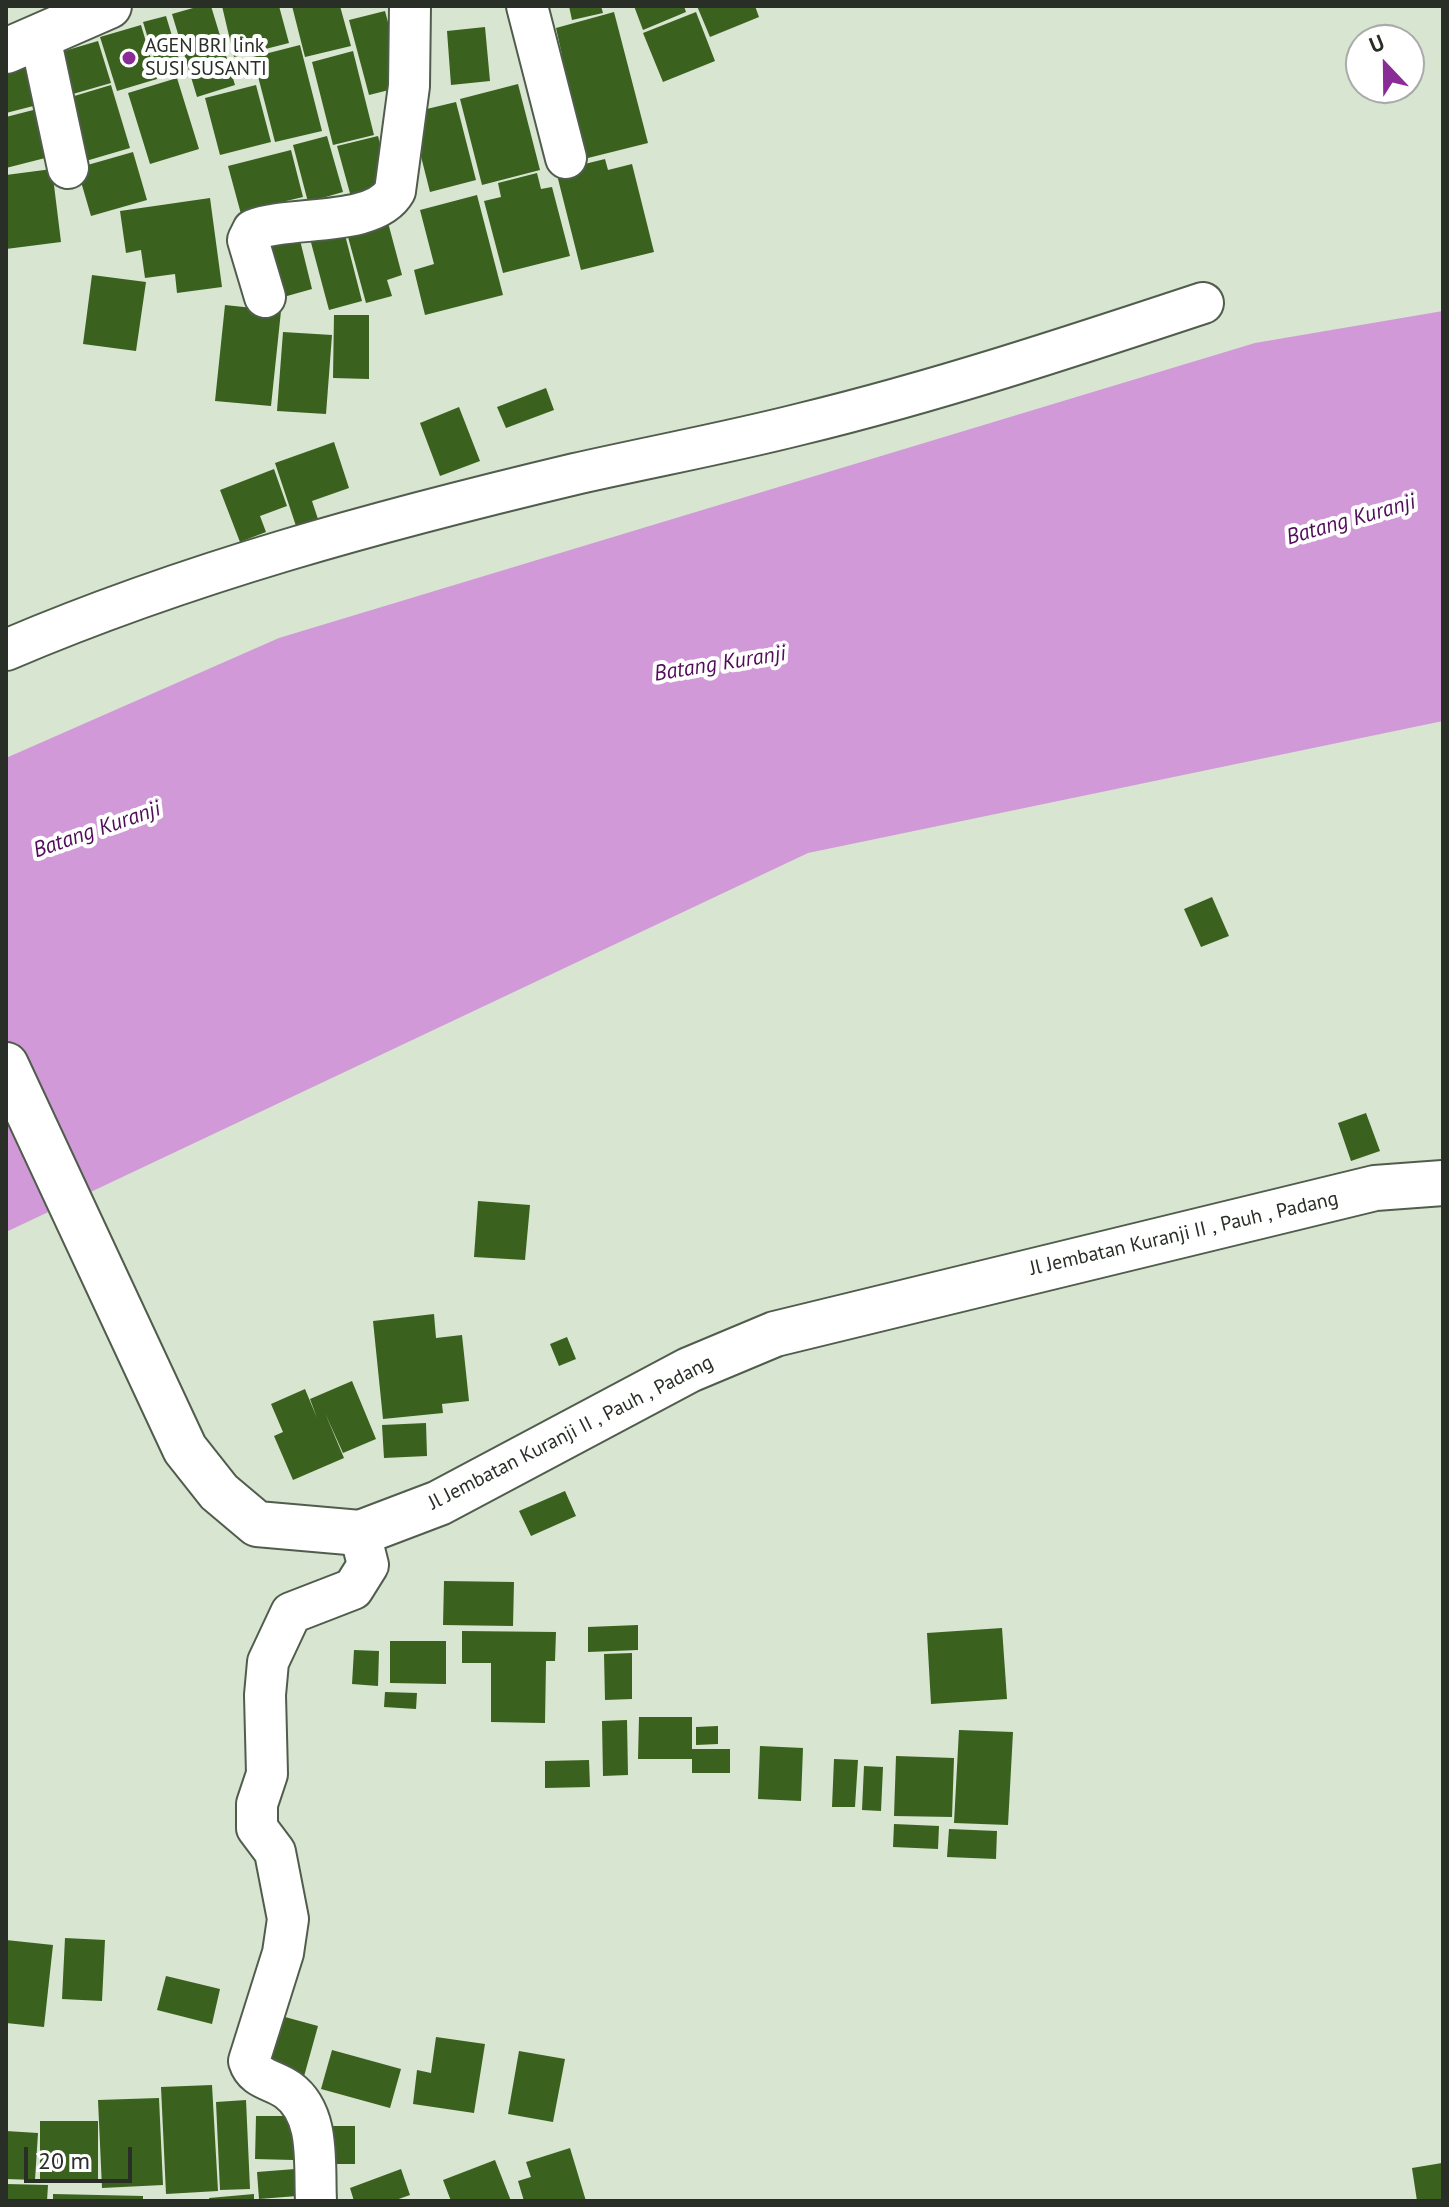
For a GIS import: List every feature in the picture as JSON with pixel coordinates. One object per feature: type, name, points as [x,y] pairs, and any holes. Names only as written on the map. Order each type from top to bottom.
[{"type":"street","points":[[68,168],[23,44],[109,6]]},
{"type":"street","points":[[265,297],[248,240],[253,230],[292,221],[355,214],[384,203],[395,191],[409,86],[410,6]]},
{"type":"street","points":[[527,6],[566,158]]},
{"type":"street","points":[[6,650],[75,620],[297,546],[563,477],[698,449],[919,394],[1203,303]]},
{"type":"street","name":"Jl Jembatan Kuranji II , Pauh , Padang","points":[[6,1065],[185,1449],[219,1492],[257,1524],[360,1533],[439,1503],[689,1370],[775,1334],[1375,1188],[1443,1183]]},
{"type":"street","points":[[316,2201],[312,2131],[306,2110],[287,2090],[255,2074],[249,2061],[283,1953],[288,1919],[275,1852],[257,1828],[257,1804],[267,1774],[265,1695],[268,1662],[291,1613],[356,1586],[368,1565],[360,1533]]},
{"type":"water","name":"Batang Kuranji","points":[[1443,311],[1443,721],[808,853],[6,1232],[6,758],[279,638],[1255,343]]},
{"type":"building","points":[[211,6],[235,85],[197,97],[172,14]]},
{"type":"building","points":[[222,6],[279,6],[289,43],[234,57]]},
{"type":"building","points":[[292,6],[340,6],[351,46],[305,57]]},
{"type":"building","points":[[569,6],[601,6],[603,13],[572,20]]},
{"type":"building","points":[[634,6],[684,6],[686,12],[643,30]]},
{"type":"building","points":[[697,6],[755,6],[759,17],[710,37]]},
{"type":"building","points":[[385,11],[405,86],[369,95],[349,20]]},
{"type":"building","points":[[614,12],[648,143],[572,162],[545,60],[562,55],[556,28]]},
{"type":"building","points":[[696,12],[715,61],[663,82],[643,33]]},
{"type":"building","points":[[166,16],[182,69],[159,75],[143,22]]},
{"type":"building","name":"AGEN BRI link SUSI SUSANTI","points":[[141,25],[157,79],[117,91],[100,37]]},
{"type":"building","points":[[485,27],[490,81],[451,85],[447,31]]},
{"type":"building","points":[[98,41],[111,83],[66,96],[54,54]]},
{"type":"building","points":[[300,45],[322,131],[275,142],[253,57]]},
{"type":"building","points":[[353,51],[374,135],[333,145],[312,62]]},
{"type":"building","points":[[36,65],[45,103],[6,113],[6,73]]},
{"type":"building","points":[[177,78],[199,149],[150,164],[128,93]]},
{"type":"building","points":[[518,84],[540,170],[482,185],[460,99]]},
{"type":"building","points":[[111,85],[130,148],[79,163],[61,100]]},
{"type":"building","points":[[256,85],[271,142],[220,155],[205,98]]},
{"type":"building","points":[[456,102],[476,180],[430,192],[410,113]]},
{"type":"building","points":[[45,107],[57,155],[6,168],[6,117]]},
{"type":"building","points":[[327,136],[343,192],[308,202],[293,145]]},
{"type":"building","points":[[378,136],[391,187],[351,197],[337,146]]},
{"type":"building","points":[[291,150],[303,197],[286,201],[290,217],[258,210],[241,214],[228,166]]},
{"type":"building","points":[[133,152],[147,200],[91,216],[77,168]]},
{"type":"building","points":[[605,159],[608,170],[632,164],[654,252],[581,270],[556,171]]},
{"type":"building","points":[[52,169],[61,242],[6,249],[6,175]]},
{"type":"building","points":[[537,173],[541,189],[552,187],[570,256],[503,273],[484,201],[501,197],[498,183]]},
{"type":"building","points":[[477,195],[503,295],[425,315],[414,270],[434,264],[420,210]]},
{"type":"building","points":[[210,198],[222,287],[177,293],[175,274],[145,278],[141,250],[126,253],[120,211]]},
{"type":"building","points":[[386,215],[402,275],[387,280],[392,296],[366,303],[345,226]]},
{"type":"building","points":[[296,224],[312,289],[280,298],[252,235]]},
{"type":"building","points":[[343,227],[362,301],[329,310],[309,235]]},
{"type":"building","points":[[92,275],[146,282],[136,351],[83,344]]},
{"type":"building","points":[[225,305],[281,311],[271,406],[215,401]]},
{"type":"building","points":[[334,315],[369,315],[369,379],[333,378]]},
{"type":"building","points":[[283,332],[332,335],[326,414],[277,411]]},
{"type":"building","points":[[546,388],[554,410],[506,428],[497,407]]},
{"type":"building","points":[[459,407],[480,461],[440,476],[420,423]]},
{"type":"building","points":[[334,442],[349,488],[312,501],[318,519],[296,526],[275,463]]},
{"type":"building","points":[[274,469],[287,506],[260,516],[266,532],[240,542],[220,490]]},
{"type":"building","points":[[1212,897],[1229,936],[1201,947],[1184,909]]},
{"type":"building","points":[[1366,1113],[1380,1151],[1351,1161],[1338,1123]]},
{"type":"building","points":[[478,1201],[530,1205],[525,1260],[474,1257]]},
{"type":"building","points":[[434,1314],[436,1338],[462,1335],[469,1401],[442,1404],[443,1413],[383,1419],[373,1321]]},
{"type":"building","points":[[567,1337],[576,1359],[559,1366],[550,1344]]},
{"type":"building","points":[[352,1381],[376,1439],[343,1453],[325,1413],[344,1458],[293,1480],[274,1436],[283,1432],[271,1404],[305,1389],[317,1418],[310,1399]]},
{"type":"building","points":[[426,1423],[427,1456],[384,1458],[382,1425]]},
{"type":"building","points":[[565,1491],[576,1516],[531,1536],[519,1511]]},
{"type":"building","points":[[444,1581],[514,1582],[513,1626],[443,1625]]},
{"type":"building","points":[[638,1625],[638,1650],[588,1652],[588,1627]]},
{"type":"building","points":[[1002,1628],[1007,1699],[931,1704],[927,1633]]},
{"type":"building","points":[[462,1631],[556,1632],[555,1661],[546,1661],[545,1723],[491,1722],[491,1663],[462,1663]]},
{"type":"building","points":[[390,1641],[446,1641],[446,1684],[390,1683]]},
{"type":"building","points":[[354,1650],[379,1651],[378,1686],[352,1684]]},
{"type":"building","points":[[632,1653],[632,1699],[605,1700],[604,1654]]},
{"type":"building","points":[[385,1692],[417,1693],[416,1709],[384,1707]]},
{"type":"building","points":[[639,1717],[692,1717],[692,1749],[730,1749],[730,1773],[692,1773],[692,1759],[638,1759]]},
{"type":"building","points":[[627,1720],[628,1775],[603,1776],[602,1721]]},
{"type":"building","points":[[718,1726],[718,1744],[696,1745],[696,1727]]},
{"type":"building","points":[[959,1730],[1013,1732],[1008,1825],[954,1823]]},
{"type":"building","points":[[760,1746],[803,1748],[801,1801],[758,1799]]},
{"type":"building","points":[[896,1756],[954,1758],[952,1817],[894,1816]]},
{"type":"building","points":[[834,1759],[858,1760],[855,1807],[832,1807]]},
{"type":"building","points":[[589,1760],[590,1787],[545,1788],[545,1761]]},
{"type":"building","points":[[864,1766],[883,1767],[881,1811],[862,1810]]},
{"type":"building","points":[[894,1824],[939,1826],[938,1849],[893,1847]]},
{"type":"building","points":[[949,1829],[997,1831],[996,1859],[947,1857]]},
{"type":"building","points":[[65,1938],[105,1940],[102,2001],[62,1999]]},
{"type":"building","points":[[6,1940],[53,1945],[44,2027],[6,2023]]},
{"type":"building","points":[[166,1976],[220,1989],[212,2024],[157,2010]]},
{"type":"building","points":[[274,2014],[318,2026],[303,2080],[259,2068]]},
{"type":"building","points":[[436,2037],[485,2044],[474,2113],[413,2104],[417,2070],[431,2073]]},
{"type":"building","points":[[332,2050],[401,2069],[390,2108],[321,2089]]},
{"type":"building","points":[[519,2051],[565,2059],[553,2122],[508,2114]]},
{"type":"building","points":[[212,2085],[218,2191],[166,2194],[161,2087]]},
{"type":"building","points":[[159,2098],[163,2185],[102,2188],[98,2100]]},
{"type":"building","points":[[246,2100],[250,2189],[220,2190],[216,2102]]},
{"type":"building","points":[[256,2116],[294,2116],[293,2160],[255,2159]]},
{"type":"building","points":[[40,2121],[98,2121],[98,2179],[40,2179]]},
{"type":"building","points":[[320,2126],[355,2126],[355,2164],[320,2164]]},
{"type":"building","points":[[6,2131],[38,2133],[35,2180],[6,2179]]},
{"type":"building","points":[[570,2148],[586,2201],[524,2201],[518,2181],[531,2177],[526,2162]]},
{"type":"building","points":[[495,2160],[511,2201],[451,2201],[443,2180]]},
{"type":"building","points":[[1442,2163],[1443,2201],[1417,2201],[1412,2168]]},
{"type":"building","points":[[295,2169],[297,2196],[259,2199],[257,2172]]},
{"type":"building","points":[[401,2169],[410,2195],[393,2201],[354,2201],[350,2188]]},
{"type":"building","points":[[6,2184],[48,2185],[47,2201],[6,2201]]},
{"type":"building","points":[[53,2194],[143,2196],[143,2201],[53,2201]]},
{"type":"building","points":[[254,2194],[254,2201],[210,2201],[209,2198]]},
{"type":"place","name":"AGEN BRI link SUSI SUSANTI","points":[[129,58]]}]
